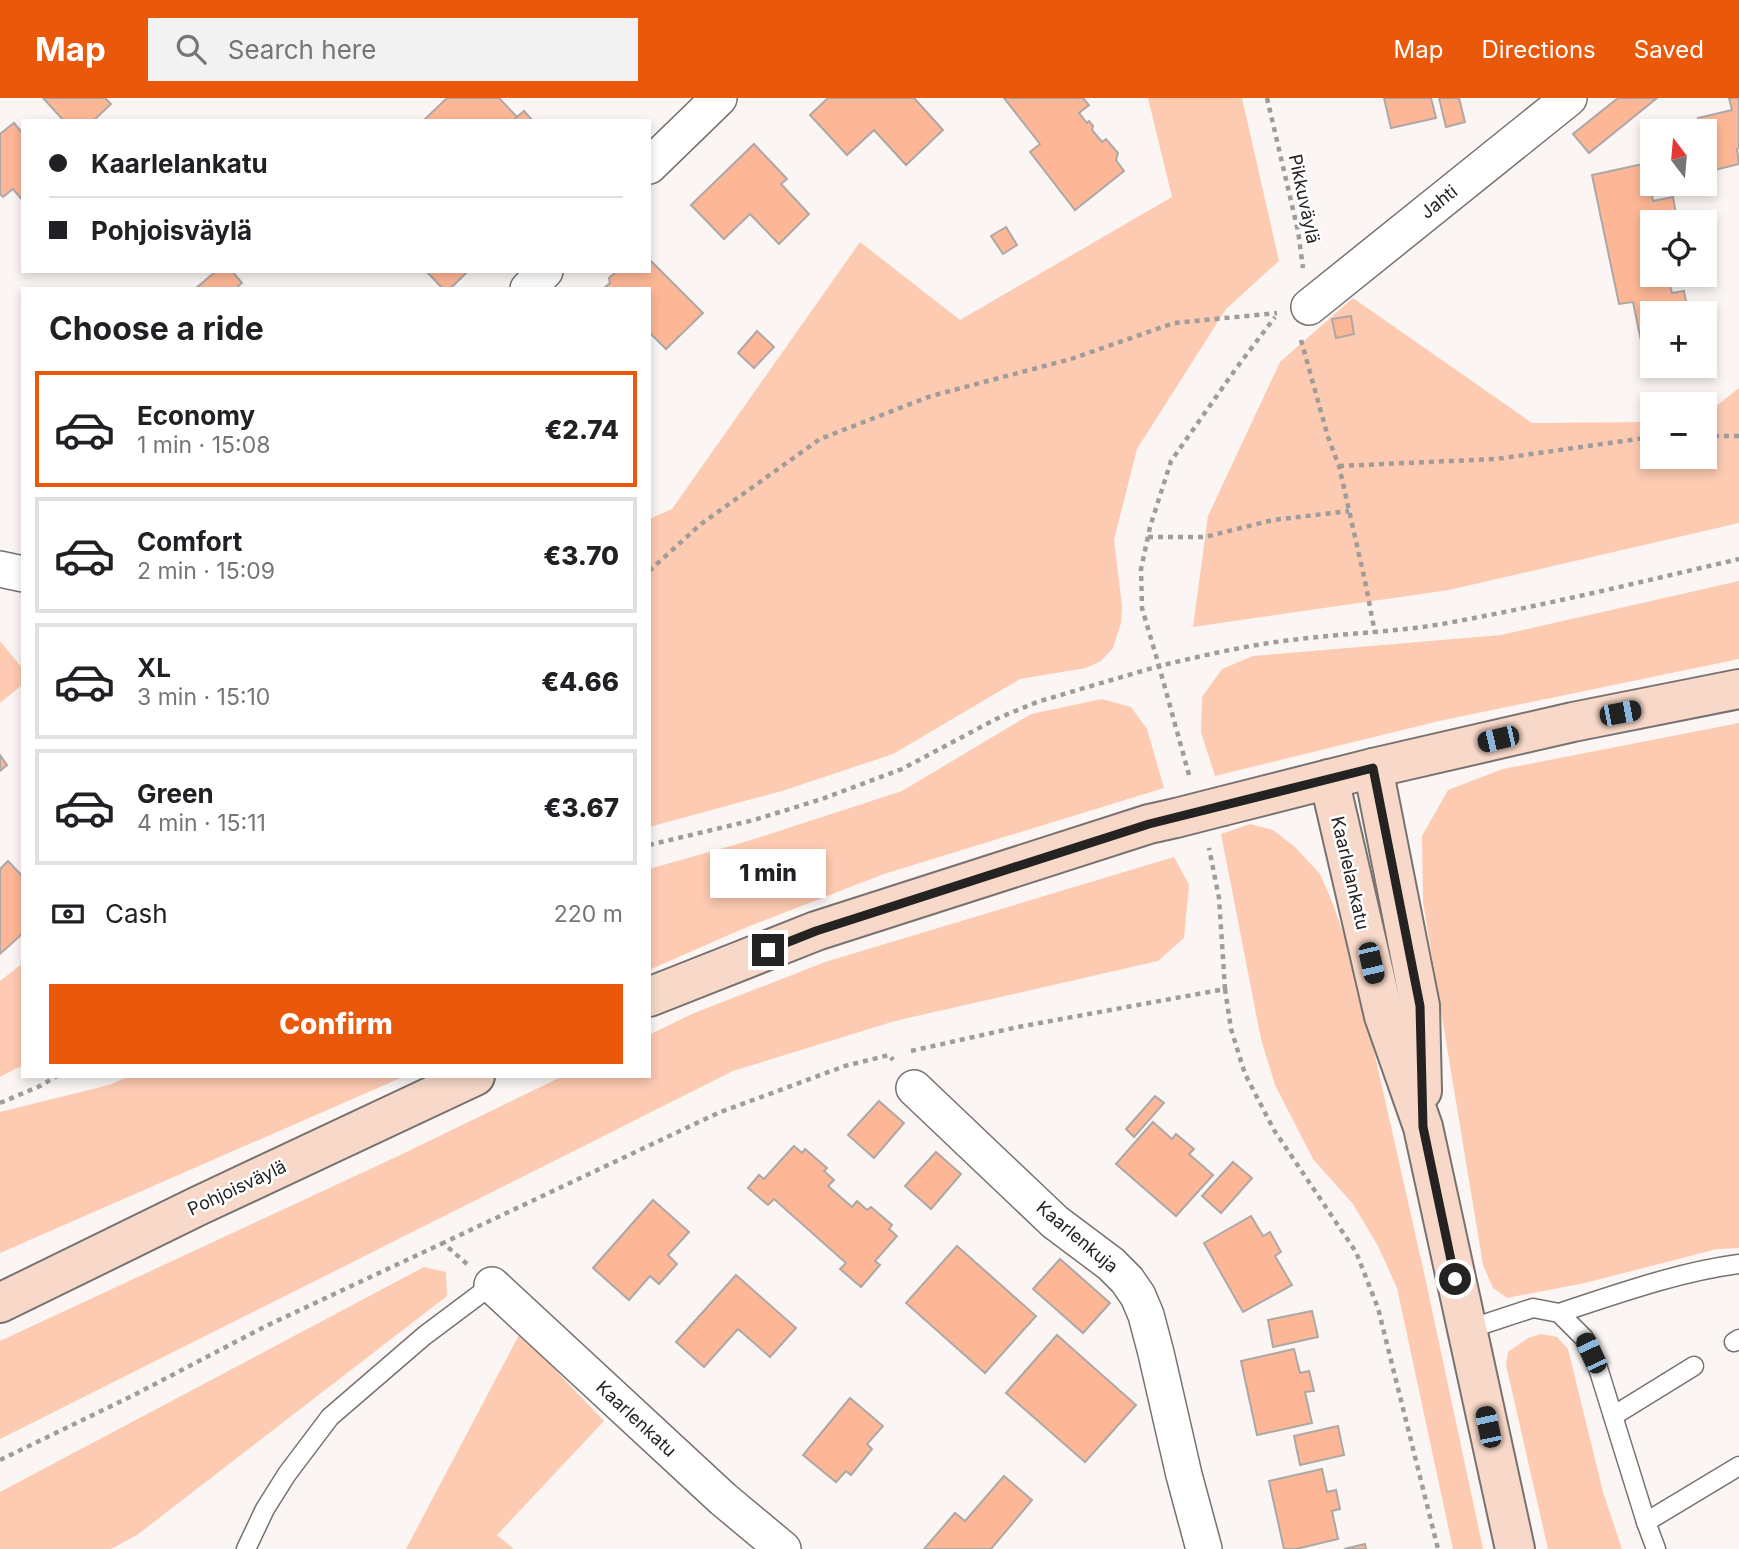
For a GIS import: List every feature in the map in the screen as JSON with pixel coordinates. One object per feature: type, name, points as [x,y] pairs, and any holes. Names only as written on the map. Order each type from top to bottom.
[{"type":"main road","points":[[651,996],[816,931],[1136,828],[1373,768],[1573,722],[1739,689]]},
{"type":"main road","name":"Kaarlelankatu","points":[[1373,768],[1420,1006],[1423,1127]]},
{"type":"main road","name":"Kaarlelankatu","points":[[1329,779],[1384,1016],[1423,1127],[1515,1549]]},
{"type":"main road","name":"Pohjoisväylä","points":[[0,1303],[198,1206],[471,1078]]},
{"type":"street","points":[[651,164],[719,98]]},
{"type":"street","name":"Jahti","points":[[1292,308],[1569,98]]},
{"type":"street","points":[[530,287],[543,273]]},
{"type":"street","points":[[0,569],[21,574]]},
{"type":"street","name":"Kaarlenkuja","points":[[914,1087],[1055,1222],[1119,1272],[1138,1296],[1156,1353],[1204,1549]]},
{"type":"street","name":"Kaarlenkatu","points":[[492,1285],[723,1499],[783,1549]]},
{"type":"lane","points":[[1466,1329],[1533,1308],[1559,1313],[1643,1285],[1739,1264]]},
{"type":"lane","points":[[246,1549],[265,1509],[287,1474],[330,1417],[424,1336],[492,1285]]},
{"type":"lane","points":[[1559,1313],[1584,1338],[1598,1368],[1656,1549]]},
{"type":"lane","points":[[1614,1416],[1694,1366]]},
{"type":"lane","points":[[1646,1522],[1739,1466]]},
{"type":"path","name":"Pikkuväylä","points":[[1267,98],[1298,231],[1292,308],[1328,437],[1339,466],[1375,633]]},
{"type":"path","points":[[1191,783],[1142,608],[1141,569],[1171,461],[1235,370],[1292,308]]},
{"type":"path","points":[[651,569],[701,524],[820,439],[931,396],[1071,359],[1174,323],[1292,308]]},
{"type":"path","points":[[1717,436],[1739,436]]},
{"type":"path","points":[[1339,466],[1496,459],[1640,439]]},
{"type":"path","points":[[1148,537],[1205,537],[1273,520],[1349,511]]},
{"type":"path","points":[[651,845],[754,821],[822,799],[902,769],[996,719],[1037,702],[1158,666],[1250,645],[1441,624],[1561,600],[1739,559]]},
{"type":"path","points":[[1208,841],[1220,898],[1231,1029],[1245,1074],[1274,1130],[1356,1252],[1378,1308],[1438,1549]]},
{"type":"path","points":[[0,1460],[132,1396],[266,1326],[718,1113],[845,1066],[889,1055],[1018,1027],[1226,989]]},
{"type":"path","points":[[889,1055],[914,1087]]},
{"type":"path","points":[[0,1103],[54,1078]]},
{"type":"path","points":[[443,1242],[492,1285]]},
{"type":"shaded area","points":[[1148,98],[1242,98],[1279,261],[1226,309],[1137,449],[1114,540],[1122,606],[1121,623],[1113,648],[1101,661],[1086,668],[1020,679],[893,754],[782,791],[651,826],[651,518],[672,509],[860,242],[960,320],[1172,197]]},
{"type":"shaded area","points":[[1353,298],[1532,423],[1640,422],[1640,469],[1717,469],[1717,405],[1739,388],[1739,523],[1449,590],[1193,627],[1208,516],[1280,362]]},
{"type":"shaded area","points":[[1739,581],[1739,659],[1439,721],[1215,776],[1201,732],[1202,697],[1222,669],[1253,656],[1501,635]]},
{"type":"shaded area","points":[[0,641],[21,667],[21,686],[0,703]]},
{"type":"shaded area","points":[[1102,699],[1131,707],[1147,729],[1164,788],[884,874],[747,927],[651,969],[651,868],[748,841],[902,791],[1031,714]]},
{"type":"shaded area","points":[[1739,723],[1739,1248],[1717,1249],[1585,1283],[1507,1298],[1493,1288],[1483,1265],[1423,902],[1422,836],[1448,790],[1503,769]]},
{"type":"shaded area","points":[[1250,824],[1273,830],[1295,847],[1320,874],[1355,967],[1483,1549],[1453,1549],[1397,1288],[1378,1246],[1353,1204],[1313,1159],[1275,1085],[1261,1039],[1221,834]]},
{"type":"shaded area","points":[[1174,857],[1189,885],[1184,938],[1158,961],[895,1021],[733,1071],[0,1439],[0,1341],[396,1157],[559,1078],[651,1078],[651,1034],[692,1014],[825,962]]},
{"type":"shaded area","points":[[21,965],[21,1066],[0,1077],[0,981]]},
{"type":"shaded area","points":[[125,1078],[400,1078],[0,1253],[0,1112],[109,1085]]},
{"type":"shaded area","points":[[424,1267],[446,1272],[447,1296],[137,1535],[111,1549],[0,1549],[0,1492]]},
{"type":"shaded area","points":[[520,1333],[604,1421],[497,1535],[514,1549],[406,1549]]},
{"type":"shaded area","points":[[1541,1334],[1557,1337],[1568,1349],[1603,1492],[1622,1549],[1548,1549],[1506,1365],[1508,1352],[1528,1338]]},
{"type":"building","points":[[43,98],[105,98],[111,104],[95,119],[62,119]]},
{"type":"building","points":[[447,98],[499,98],[517,117],[515,119],[425,119]]},
{"type":"building","points":[[828,98],[914,98],[943,130],[906,165],[874,130],[847,155],[810,115]]},
{"type":"building","points":[[1004,98],[1083,98],[1089,105],[1079,113],[1093,126],[1092,130],[1102,142],[1106,139],[1118,153],[1116,160],[1124,171],[1075,210],[1030,152],[1040,144]]},
{"type":"building","points":[[1384,98],[1431,98],[1436,118],[1391,128]]},
{"type":"building","points":[[1439,98],[1459,98],[1465,122],[1446,127]]},
{"type":"building","points":[[1618,98],[1657,98],[1589,153],[1573,134]]},
{"type":"building","points":[[1729,98],[1739,98],[1739,164],[1717,170],[1717,119],[1698,118],[1732,110]]},
{"type":"building","points":[[524,111],[531,119],[515,119]]},
{"type":"building","points":[[14,123],[21,132],[21,199],[13,189],[3,197],[0,194],[0,134]]},
{"type":"building","points":[[754,144],[787,179],[781,184],[809,214],[779,244],[750,214],[724,239],[691,205]]},
{"type":"building","points":[[1640,165],[1640,196],[1652,196],[1653,201],[1673,197],[1675,210],[1640,210],[1640,287],[1670,287],[1672,293],[1684,291],[1686,301],[1640,301],[1640,336],[1633,302],[1619,304],[1592,175]]},
{"type":"building","points":[[1006,227],[1017,245],[1003,254],[991,236]]},
{"type":"building","points":[[651,261],[703,313],[666,349],[651,334],[651,287],[605,287],[610,283],[609,278],[615,273],[651,273]]},
{"type":"building","points":[[214,273],[234,273],[242,283],[237,287],[197,287]]},
{"type":"building","points":[[428,273],[466,273],[452,287],[441,287]]},
{"type":"building","points":[[1351,316],[1354,334],[1336,338],[1332,319]]},
{"type":"building","points":[[757,331],[774,347],[754,368],[738,353]]},
{"type":"building","points":[[0,755],[7,765],[0,771]]},
{"type":"building","points":[[8,861],[21,875],[21,935],[0,954],[0,869]]},
{"type":"building","points":[[1155,1096],[1164,1103],[1134,1137],[1126,1129]]},
{"type":"building","points":[[879,1101],[904,1123],[874,1158],[848,1135]]},
{"type":"building","points":[[1153,1122],[1172,1139],[1176,1134],[1194,1149],[1189,1154],[1213,1175],[1176,1216],[1116,1164]]},
{"type":"building","points":[[794,1146],[802,1153],[805,1149],[827,1168],[824,1171],[834,1180],[828,1186],[852,1207],[857,1201],[867,1210],[871,1207],[892,1225],[889,1229],[897,1236],[875,1261],[880,1265],[861,1287],[840,1269],[846,1263],[774,1199],[768,1205],[748,1188],[759,1175],[764,1179]]},
{"type":"building","points":[[936,1152],[961,1174],[931,1209],[905,1186]]},
{"type":"building","points":[[1233,1162],[1252,1178],[1221,1213],[1202,1196]]},
{"type":"building","points":[[653,1200],[689,1232],[668,1255],[677,1264],[659,1284],[650,1276],[629,1300],[593,1268]]},
{"type":"building","points":[[1251,1216],[1263,1236],[1270,1232],[1281,1252],[1275,1256],[1292,1285],[1243,1312],[1204,1243]]},
{"type":"building","points":[[957,1246],[1036,1316],[985,1373],[906,1303]]},
{"type":"building","points":[[1060,1259],[1110,1303],[1083,1333],[1033,1289]]},
{"type":"building","points":[[736,1275],[796,1328],[770,1357],[738,1329],[704,1367],[676,1342]]},
{"type":"building","points":[[1312,1311],[1318,1337],[1273,1347],[1268,1320]]},
{"type":"building","points":[[1057,1335],[1136,1405],[1085,1462],[1006,1393]]},
{"type":"building","points":[[1294,1349],[1300,1373],[1309,1371],[1314,1391],[1305,1392],[1312,1423],[1257,1435],[1241,1361]]},
{"type":"building","points":[[850,1398],[883,1426],[867,1444],[872,1449],[851,1475],[846,1471],[836,1482],[803,1455]]},
{"type":"building","points":[[1338,1426],[1344,1455],[1300,1465],[1294,1436]]},
{"type":"building","points":[[1322,1469],[1327,1492],[1336,1490],[1340,1509],[1332,1511],[1338,1539],[1296,1549],[1284,1549],[1269,1481]]},
{"type":"building","points":[[1004,1476],[1032,1500],[991,1549],[924,1549],[955,1513],[965,1521]]},
{"type":"building","points":[[1365,1544],[1366,1549],[1344,1549]]},
{"type":"route","points":[[768,950],[816,931],[1149,824],[1373,768],[1420,1006],[1423,1127],[1455,1279]]}]
